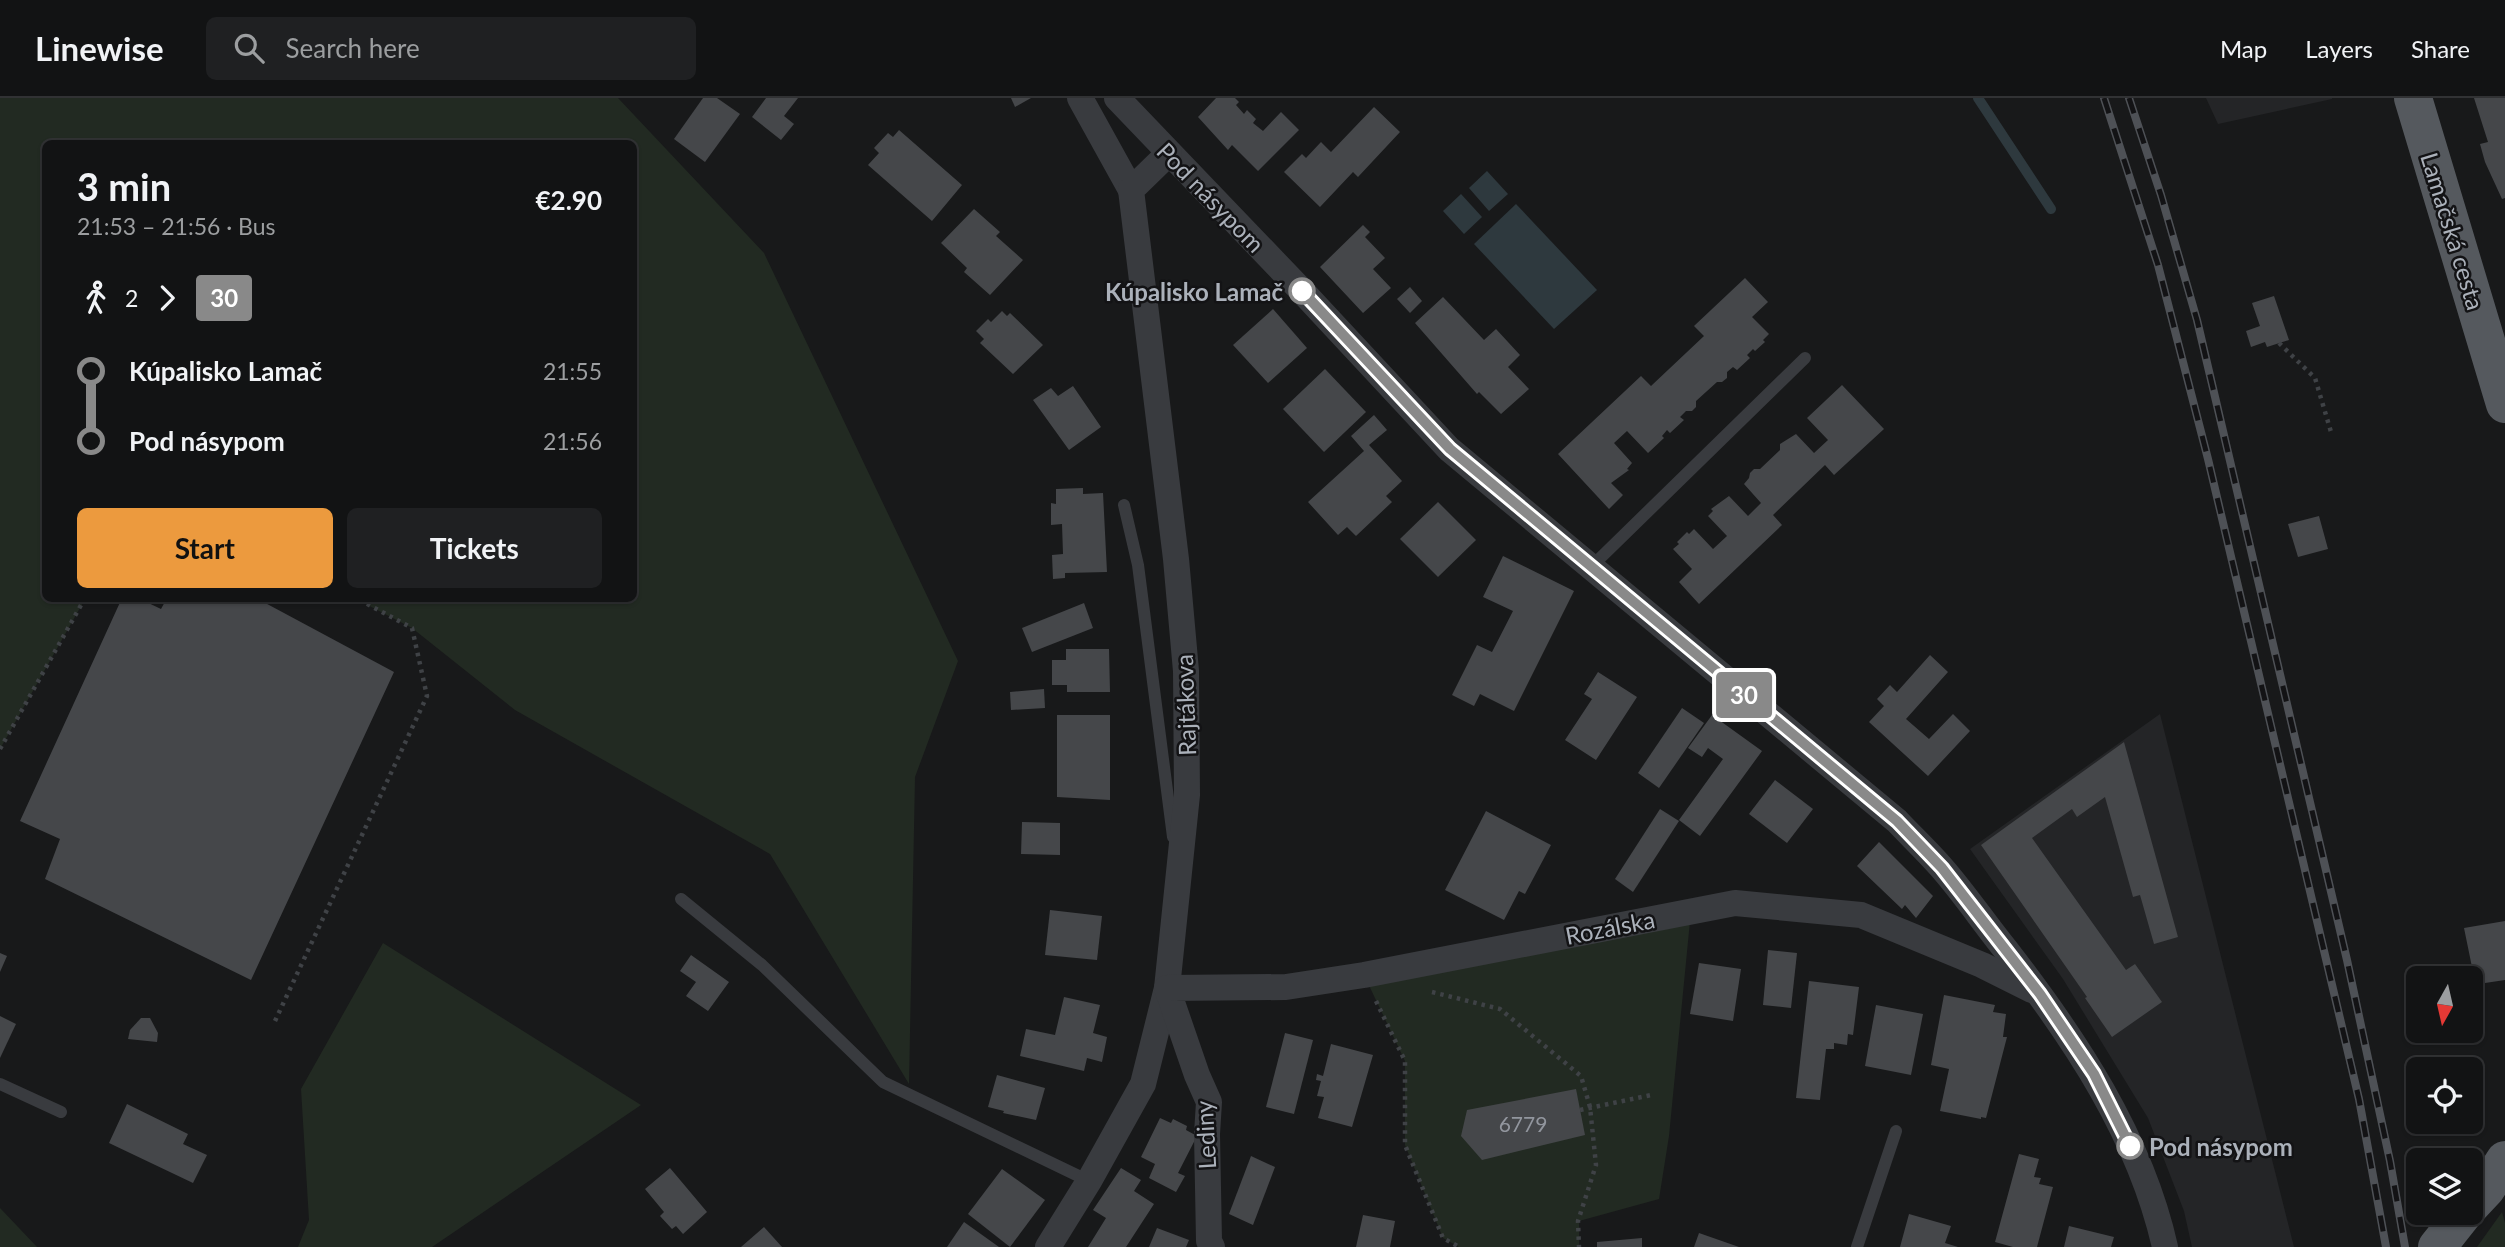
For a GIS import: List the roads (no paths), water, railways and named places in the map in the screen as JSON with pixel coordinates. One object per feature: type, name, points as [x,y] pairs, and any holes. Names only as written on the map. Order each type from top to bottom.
[{"type":"main road","name":"Lamačská cesta","points":[[2413,98],[2505,404]]},
{"type":"main road","points":[[2483,1192],[2505,1160]]},
{"type":"street","points":[[1080,98],[1131,190],[1169,153]]},
{"type":"street","name":"Pod násypom","points":[[1118,98],[1450,449],[1897,821],[1942,868],[2040,994],[2094,1074],[2130,1146],[2158,1217],[2165,1247]]},
{"type":"street","name":"Rajtákova","points":[[1048,1247],[1089,1181],[1143,1084],[1167,988],[1187,795],[1186,671],[1176,559],[1131,190]]},
{"type":"street","name":"Rozálska","points":[[1167,988],[1286,987],[1364,975],[1735,903],[1861,915],[1982,965],[2040,994]]},
{"type":"street","name":"Lediny","points":[[1167,988],[1209,1102],[1206,1134],[1209,1241],[1212,1247]]},
{"type":"lane","points":[[1590,568],[1805,358]]},
{"type":"lane","points":[[1124,505],[1138,565],[1180,880]]},
{"type":"lane","points":[[681,899],[762,965],[883,1082],[1089,1181]]},
{"type":"lane","points":[[0,1084],[61,1112]]},
{"type":"lane","points":[[1857,1247],[1896,1131]]},
{"type":"waterway","points":[[1978,98],[2051,209]]},
{"type":"railway","points":[[2104,98],[2158,265],[2208,459],[2359,1099],[2386,1247]]},
{"type":"railway","points":[[2129,98],[2161,195],[2197,320],[2347,960],[2390,1161],[2405,1247]]},
{"type":"place","name":"Kúpalisko Lamač","points":[[1302,291]]},
{"type":"place","name":"Pod násypom","points":[[2130,1146]]}]
